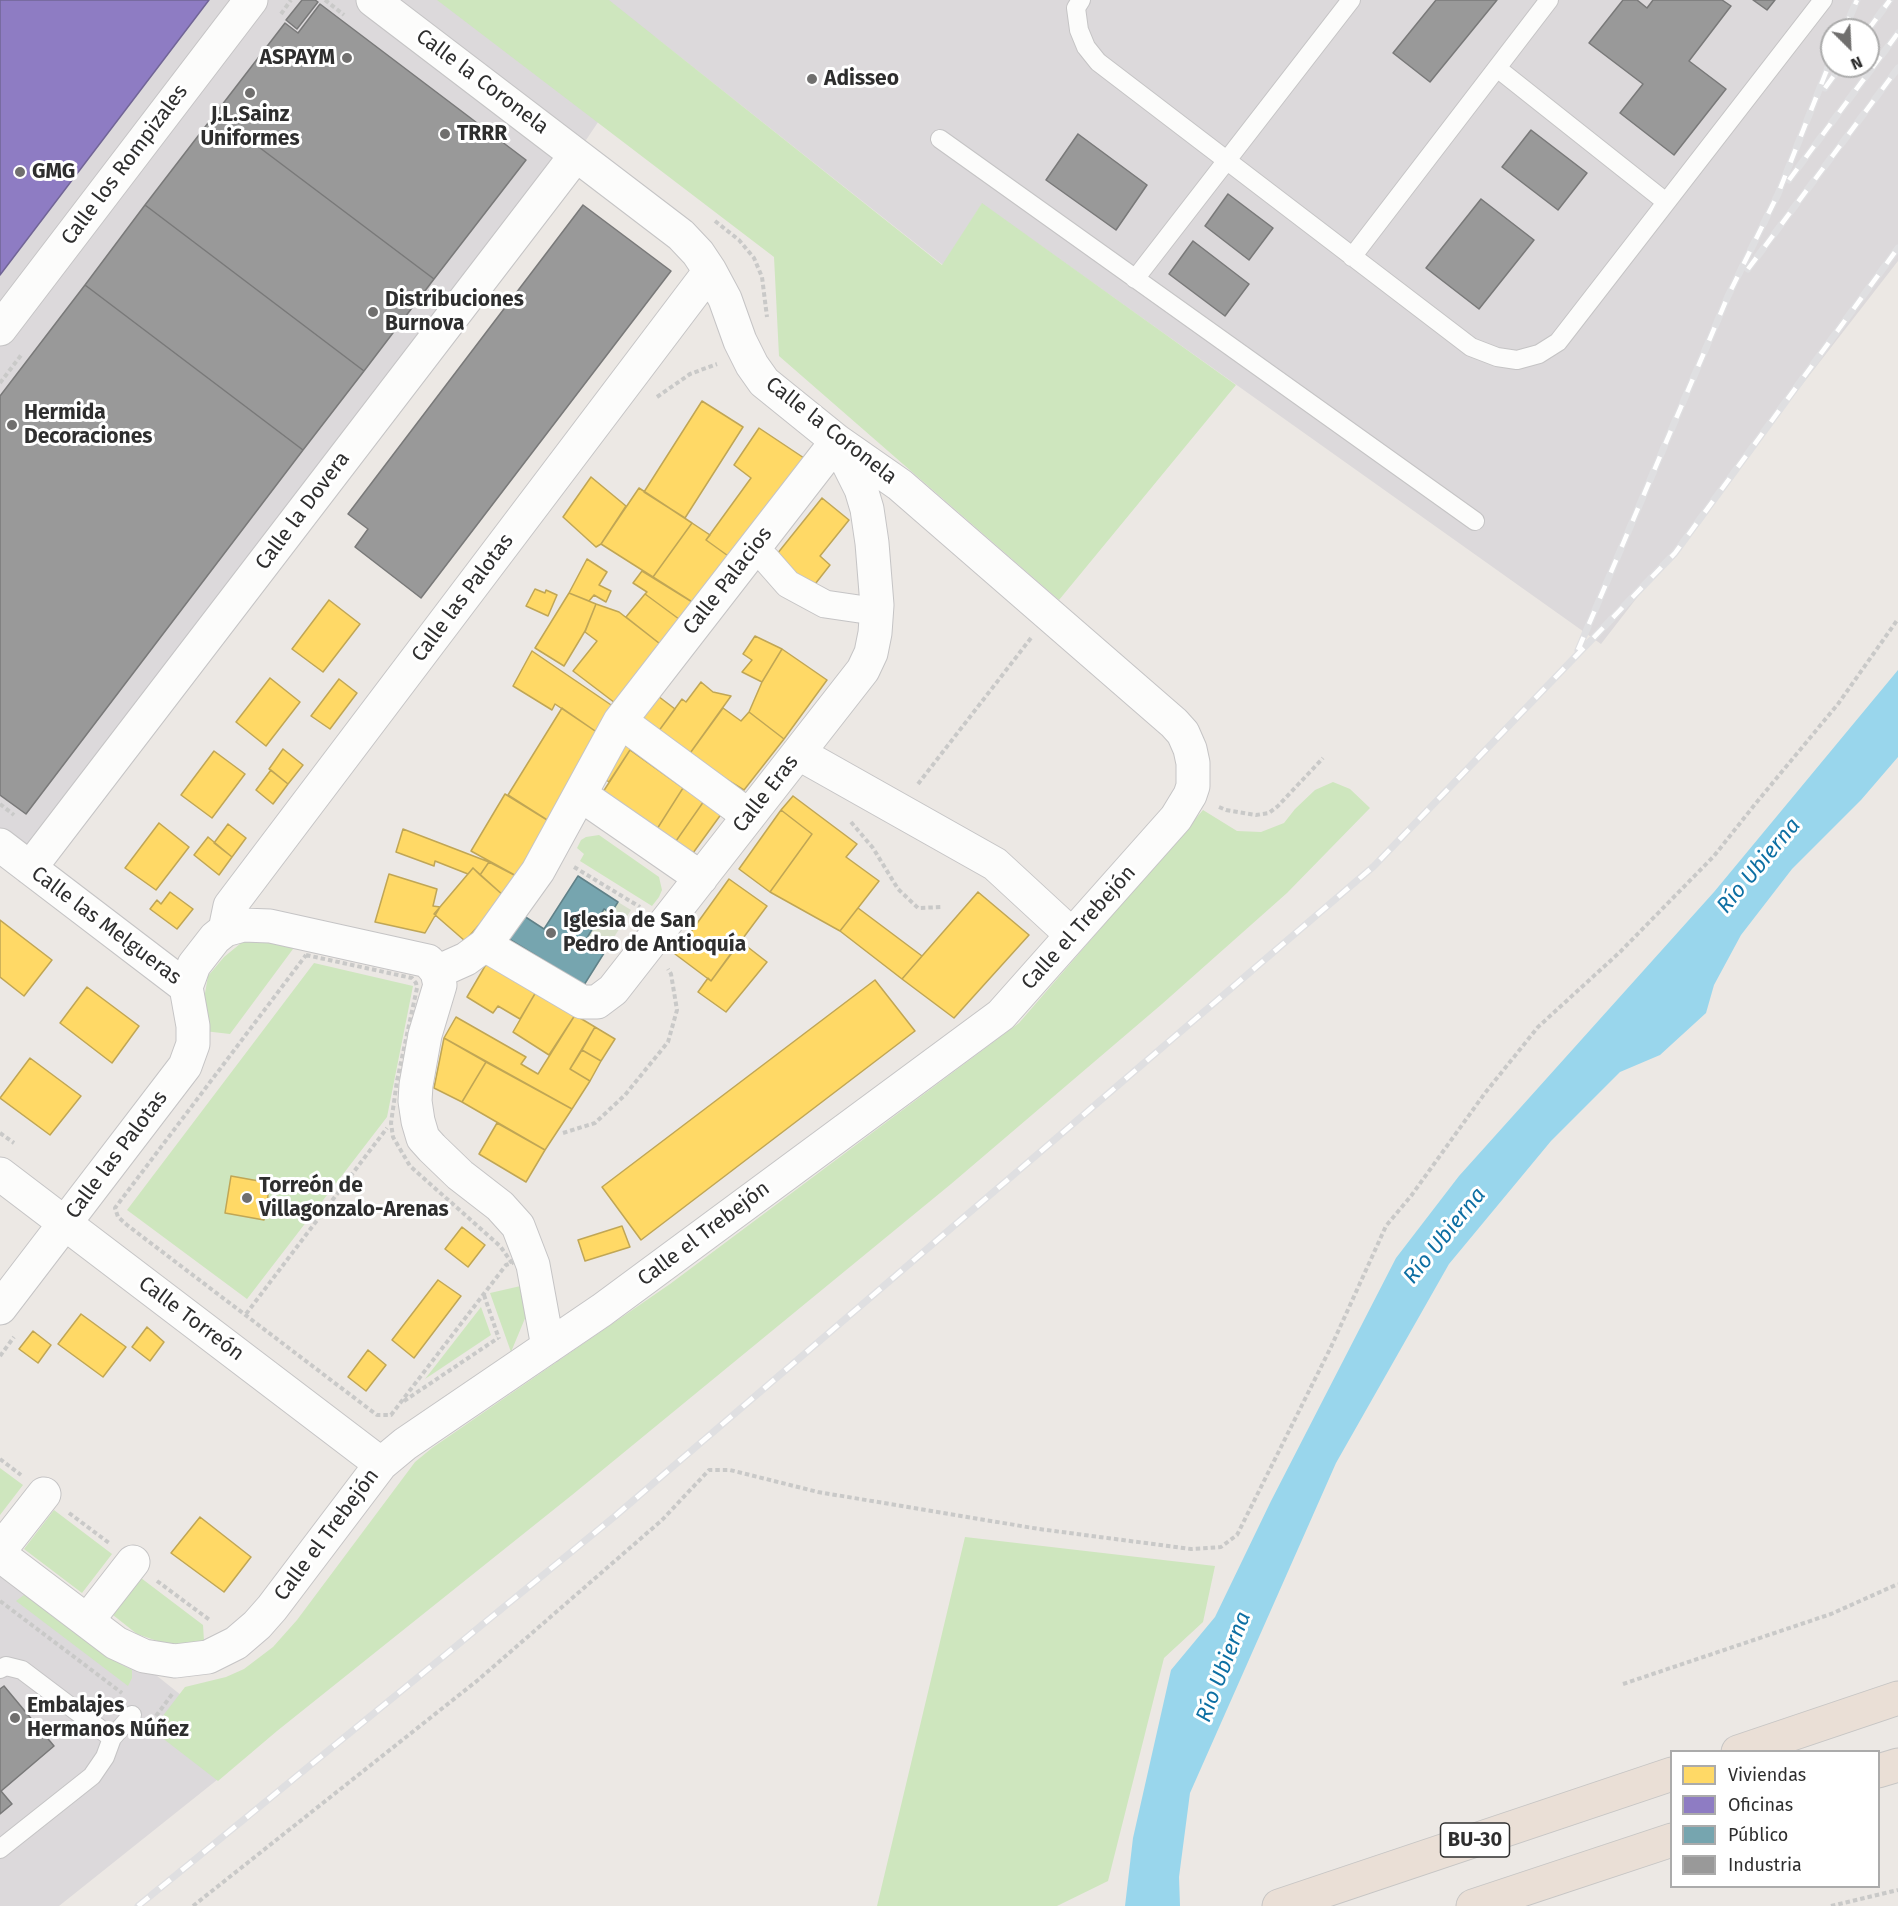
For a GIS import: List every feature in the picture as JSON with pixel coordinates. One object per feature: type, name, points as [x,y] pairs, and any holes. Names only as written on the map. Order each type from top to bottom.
[{"type":"highway","points":[[1744,1750],[1898,1698]]},
{"type":"highway","points":[[1880,1771],[1898,1765]]},
{"type":"highway","name":"BU-30","points":[[1280,1906],[1670,1774]]},
{"type":"highway","points":[[1473,1906],[1670,1840]]},
{"type":"street","name":"Calle los Rompizales","points":[[0,329],[251,0]]},
{"type":"street","name":"Calle la Coronela","points":[[373,0],[681,235],[711,271],[725,299],[740,341],[752,365],[764,381],[837,441],[900,485],[1174,723],[1183,733],[1193,763]]},
{"type":"street","name":"Calle la Dovera","points":[[30,868],[576,155]]},
{"type":"street","name":"Calle las Palotas","points":[[225,930],[230,906],[711,271]]},
{"type":"street","name":"Calle Palacios","points":[[437,972],[466,959],[485,945],[538,871],[620,722],[837,441]]},
{"type":"street","name":"Calle Eras","points":[[485,945],[582,1002],[597,1002],[613,990],[863,670],[871,653],[875,633],[877,604],[872,543],[867,509],[861,489],[837,441]]},
{"type":"street","points":[[766,560],[788,584],[806,594],[825,604],[859,609]]},
{"type":"street","points":[[620,722],[748,816]]},
{"type":"street","points":[[798,753],[995,864],[1072,935]]},
{"type":"street","name":"Calle el Trebejón","points":[[0,1555],[116,1643],[144,1656],[175,1675],[236,1643],[256,1626],[296,1577],[381,1464],[405,1444],[602,1310],[1001,1015],[1176,818],[1190,795],[1194,774],[1193,763]]},
{"type":"street","points":[[581,795],[701,878]]},
{"type":"street","name":"Calle las Melgueras","points":[[0,845],[186,987],[194,965],[215,938],[225,930]]},
{"type":"street","points":[[225,930],[243,925],[270,926],[428,961],[437,972],[440,986],[425,1035],[416,1085],[415,1101],[423,1138],[460,1175],[500,1206],[518,1226],[533,1265],[548,1347]]},
{"type":"street","name":"Calle las Palotas","points":[[10,1318],[65,1223],[185,1066],[193,1044],[193,1026],[186,987]]},
{"type":"street","name":"Calle Torreón","points":[[0,1174],[381,1464]]},
{"type":"street","points":[[0,1550],[44,1494]]},
{"type":"street","points":[[87,1621],[133,1562]]},
{"type":"lane","points":[[1135,279],[1351,0]]},
{"type":"lane","points":[[1352,257],[1549,0]]},
{"type":"lane","points":[[1074,2],[1079,30],[1086,47],[1098,62],[1471,347],[1497,357],[1517,360],[1539,354],[1558,342],[1823,0]]},
{"type":"lane","points":[[1497,68],[1666,202]]},
{"type":"lane","points":[[940,139],[1475,521]]},
{"type":"lane","points":[[0,1668],[6,1666],[22,1670],[112,1738]]},
{"type":"lane","points":[[0,1849],[92,1776],[105,1757],[112,1738],[131,1707]]},
{"type":"path","points":[[740,240],[754,258],[762,277],[768,319]]},
{"type":"path","points":[[712,356],[722,373]]},
{"type":"path","points":[[654,398],[690,374],[717,364]]},
{"type":"path","points":[[194,1906],[478,1680],[662,1520],[710,1470],[730,1470],[818,1492],[1039,1528],[1191,1549],[1221,1547],[1237,1535],[1331,1347],[1386,1226],[1411,1196],[1485,1093],[1538,1027],[1620,952],[1714,856],[1838,704],[1898,619]]},
{"type":"path","points":[[914,790],[1035,632]]},
{"type":"path","points":[[1190,795],[1226,810],[1256,815],[1269,813],[1323,758]]},
{"type":"path","points":[[847,819],[873,848],[898,889],[918,908],[942,907]]},
{"type":"path","points":[[571,865],[641,908]]},
{"type":"path","points":[[563,1133],[595,1123],[626,1095],[668,1042],[677,1010],[671,974],[653,940]]},
{"type":"path","points":[[306,955],[412,978],[416,983],[417,988],[397,1081],[392,1123],[393,1137],[410,1166],[500,1246],[512,1263],[506,1264],[484,1295],[391,1415],[377,1415],[118,1217],[115,1208],[306,955]]},
{"type":"path","points":[[246,1314],[392,1123]]},
{"type":"path","points":[[0,1133],[18,1146]]},
{"type":"path","points":[[484,1295],[502,1349]]},
{"type":"path","points":[[0,1356],[10,1318]]},
{"type":"path","points":[[401,1403],[498,1338]]},
{"type":"path","points":[[0,1459],[212,1622]]},
{"type":"path","points":[[1623,1684],[1832,1614],[1898,1584]]},
{"type":"path","points":[[0,1601],[131,1707]]},
{"type":"path","points":[[154,1718],[175,1675]]},
{"type":"path","points":[[1831,1906],[1898,1890]]},
{"type":"shaded area","points":[[0,0],[1898,0],[1898,261],[1601,644],[982,204],[943,265],[655,37],[576,155],[30,868],[0,845]]},
{"type":"shaded area","points":[[0,1555],[116,1643],[252,1752],[59,1906],[0,1906]]},
{"type":"green space","points":[[437,0],[609,0],[942,265],[982,203],[1236,385],[1059,600],[779,356],[774,257]]},
{"type":"green space","points":[[1333,782],[1350,789],[1370,808],[1287,893],[1162,1004],[951,1184],[218,1781],[152,1730],[185,1687],[226,1677],[244,1669],[273,1647],[297,1620],[415,1462],[432,1448],[670,1284],[1019,1023],[1203,810],[1237,831],[1261,832],[1284,823],[1315,790]]},
{"type":"green space","points":[[599,835],[659,877],[662,890],[652,906],[580,861],[584,854],[577,848],[581,840]]},
{"type":"green space","points":[[618,902],[631,910],[606,950],[587,938],[604,909],[611,912]]},
{"type":"green space","points":[[295,937],[293,949],[230,1034],[204,1031],[203,1005],[208,976],[224,957],[246,939]]},
{"type":"green space","points":[[314,963],[413,986],[387,1117],[247,1299],[127,1210]]},
{"type":"green space","points":[[525,1285],[526,1316],[511,1352],[490,1293]]},
{"type":"green space","points":[[481,1307],[491,1335],[425,1379]]},
{"type":"green space","points":[[0,1468],[23,1485],[0,1515]]},
{"type":"green space","points":[[54,1510],[112,1554],[82,1593],[24,1549]]},
{"type":"green space","points":[[965,1537],[1215,1566],[1203,1622],[1164,1658],[1108,1881],[1057,1906],[877,1906]]},
{"type":"green space","points":[[141,1578],[203,1625],[204,1641],[185,1645],[166,1644],[137,1634],[113,1615]]},
{"type":"green space","points":[[24,1595],[33,1598],[120,1664],[132,1670],[132,1678],[128,1686],[16,1601]]},
{"type":"water","name":"Río Ubierna","points":[[1898,670],[1898,757],[1861,800],[1792,869],[1741,935],[1714,985],[1706,1013],[1660,1055],[1620,1072],[1551,1141],[1449,1264],[1336,1463],[1190,1793],[1179,1877],[1180,1906],[1125,1906],[1133,1838],[1171,1670],[1215,1617],[1271,1501],[1396,1258],[1459,1176],[1714,892]]},
{"type":"building: Viviendas","points":[[702,401],[743,427],[685,518],[644,492]]},
{"type":"building: Viviendas","points":[[759,428],[804,458],[731,558],[706,540],[751,478],[734,465]]},
{"type":"building: Viviendas","points":[[591,477],[626,506],[601,544],[596,547],[563,517]]},
{"type":"building: Viviendas","points":[[639,488],[692,523],[653,577],[601,544]]},
{"type":"building: Viviendas","points":[[822,498],[849,520],[820,556],[830,565],[812,588],[773,559]]},
{"type":"building: Viviendas","points":[[692,523],[710,535],[706,540],[731,558],[697,605],[653,577]]},
{"type":"building: Viviendas","points":[[587,559],[607,572],[599,585],[611,591],[606,602],[594,595],[589,601],[569,593]]},
{"type":"building: Viviendas","points":[[642,571],[697,605],[683,622],[633,583]]},
{"type":"building: Viviendas","points":[[535,589],[545,593],[546,590],[557,595],[548,616],[526,606]]},
{"type":"building: Viviendas","points":[[569,593],[596,604],[585,631],[564,666],[535,648]]},
{"type":"building: Viviendas","points":[[645,594],[683,622],[664,647],[626,617]]},
{"type":"building: Viviendas","points":[[329,600],[360,624],[323,672],[292,649]]},
{"type":"building: Viviendas","points":[[596,604],[619,612],[664,647],[619,706],[573,671],[597,641],[585,632]]},
{"type":"building: Viviendas","points":[[755,636],[782,649],[762,682],[742,672],[752,660],[743,654]]},
{"type":"building: Viviendas","points":[[782,649],[827,680],[784,739],[749,712],[762,682]]},
{"type":"building: Viviendas","points":[[532,651],[617,709],[601,735],[555,704],[552,710],[513,686]]},
{"type":"building: Viviendas","points":[[270,678],[300,702],[266,746],[236,722]]},
{"type":"building: Viviendas","points":[[339,679],[357,693],[330,729],[311,716]]},
{"type":"building: Viviendas","points":[[701,682],[713,692],[731,696],[688,756],[658,732],[682,699],[686,702]]},
{"type":"building: Viviendas","points":[[654,693],[675,709],[658,732],[636,715]]},
{"type":"building: Viviendas","points":[[562,708],[601,735],[552,823],[508,795]]},
{"type":"building: Viviendas","points":[[723,708],[741,721],[749,712],[784,739],[744,790],[688,756]]},
{"type":"building: Viviendas","points":[[625,734],[649,751],[643,759],[630,750],[609,782],[605,779]]},
{"type":"building: Viviendas","points":[[283,749],[303,765],[288,784],[269,769]]},
{"type":"building: Viviendas","points":[[630,750],[683,788],[657,829],[603,792]]},
{"type":"building: Viviendas","points":[[214,751],[245,774],[212,818],[181,795]]},
{"type":"building: Viviendas","points":[[271,770],[288,784],[273,804],[256,790]]},
{"type":"building: Viviendas","points":[[683,788],[704,801],[676,841],[657,829]]},
{"type":"building: Viviendas","points":[[505,794],[552,823],[520,878],[471,851]]},
{"type":"building: Viviendas","points":[[793,796],[857,844],[846,857],[879,881],[840,931],[770,892],[812,834],[781,810]]},
{"type":"building: Viviendas","points":[[704,801],[722,813],[693,853],[676,841]]},
{"type":"building: Viviendas","points":[[781,810],[812,834],[770,892],[739,869]]},
{"type":"building: Viviendas","points":[[159,823],[189,847],[156,890],[125,868]]},
{"type":"building: Viviendas","points":[[228,824],[246,838],[232,857],[214,843]]},
{"type":"building: Viviendas","points":[[403,829],[489,862],[480,875],[473,868],[468,874],[435,861],[434,866],[396,852]]},
{"type":"building: Viviendas","points":[[208,837],[232,857],[219,875],[194,855]]},
{"type":"building: Viviendas","points":[[489,862],[520,878],[504,896],[480,875]]},
{"type":"building: Viviendas","points":[[473,868],[504,896],[465,941],[434,914]]},
{"type":"building: Viviendas","points":[[389,874],[437,889],[433,906],[440,907],[425,933],[375,922]]},
{"type":"building: Viviendas","points":[[729,879],[767,906],[711,981],[675,954]]},
{"type":"building: Viviendas","points":[[170,892],[193,909],[177,929],[150,909],[157,900],[161,904]]},
{"type":"building: Viviendas","points":[[978,892],[1029,935],[954,1018],[902,979]]},
{"type":"building: Viviendas","points":[[858,908],[922,956],[902,979],[840,931]]},
{"type":"building: Viviendas","points":[[0,920],[52,960],[24,996],[0,977]]},
{"type":"building: Viviendas","points":[[740,941],[767,962],[726,1012],[698,992],[708,978],[711,981]]},
{"type":"building: Viviendas","points":[[488,961],[536,992],[520,1019],[498,1006],[493,1013],[467,997]]},
{"type":"building: Viviendas","points":[[875,980],[915,1031],[641,1240],[602,1187]]},
{"type":"building: Viviendas","points":[[87,987],[139,1026],[112,1063],[60,1023]]},
{"type":"building: Viviendas","points":[[536,992],[575,1015],[549,1055],[513,1032]]},
{"type":"building: Viviendas","points":[[575,1015],[595,1027],[570,1069],[590,1081],[572,1109],[444,1038],[456,1017],[526,1057],[521,1064],[538,1074]]},
{"type":"building: Viviendas","points":[[595,1027],[615,1039],[601,1061],[582,1050]]},
{"type":"building: Viviendas","points":[[444,1038],[486,1062],[462,1102],[434,1088]]},
{"type":"building: Viviendas","points":[[582,1050],[601,1061],[590,1081],[570,1069]]},
{"type":"building: Viviendas","points":[[30,1058],[81,1096],[50,1135],[0,1098]]},
{"type":"building: Viviendas","points":[[486,1062],[572,1109],[545,1150],[462,1102]]},
{"type":"building: Viviendas","points":[[497,1123],[545,1150],[526,1182],[479,1154]]},
{"type":"building: Viviendas","name":"Torreón de Villagonzalo-Arenas","points":[[231,1176],[270,1183],[264,1220],[225,1213]]},
{"type":"building: Viviendas","points":[[622,1226],[630,1247],[585,1261],[578,1240]]},
{"type":"building: Viviendas","points":[[462,1227],[485,1245],[468,1267],[445,1249]]},
{"type":"building: Viviendas","points":[[438,1280],[461,1296],[414,1358],[392,1340]]},
{"type":"building: Viviendas","points":[[81,1314],[126,1347],[103,1377],[58,1344]]},
{"type":"building: Viviendas","points":[[147,1327],[164,1342],[150,1361],[132,1347]]},
{"type":"building: Viviendas","points":[[33,1331],[51,1345],[38,1363],[19,1349]]},
{"type":"building: Viviendas","points":[[368,1350],[386,1365],[366,1391],[348,1377]]},
{"type":"building: Viviendas","points":[[200,1517],[251,1557],[224,1592],[171,1553]]},
{"type":"building: Oficinas","points":[[0,0],[209,0],[0,275]]},
{"type":"building: Público","name":"Iglesia de San Pedro de Antioquía","points":[[578,876],[618,902],[611,913],[604,909],[587,938],[606,950],[584,985],[509,939],[524,916],[544,929]]},
{"type":"building: Industria","points":[[302,0],[318,2],[297,29],[286,20]]},
{"type":"building: Industria","points":[[1436,0],[1497,0],[1430,82],[1393,53]]},
{"type":"building: Industria","points":[[1623,0],[1637,0],[1647,8],[1653,0],[1722,0],[1731,6],[1689,61],[1726,89],[1674,155],[1620,113],[1643,84],[1589,43]]},
{"type":"building: Industria","points":[[1753,0],[1775,0],[1767,10]]},
{"type":"building: Industria","points":[[320,4],[526,160],[434,279],[215,114],[285,23],[298,33]]},
{"type":"building: Industria","points":[[215,114],[434,279],[364,371],[145,205]]},
{"type":"building: Industria","points":[[1531,130],[1587,173],[1558,210],[1502,167]]},
{"type":"building: Industria","points":[[1078,134],[1147,185],[1116,230],[1046,180]]},
{"type":"building: Industria","points":[[1228,194],[1273,228],[1249,260],[1205,226]]},
{"type":"building: Industria","points":[[1481,199],[1534,240],[1479,309],[1426,268]]},
{"type":"building: Industria","points":[[145,205],[364,371],[303,450],[85,285]]},
{"type":"building: Industria","points":[[583,205],[671,271],[421,598],[355,547],[368,529],[348,514]]},
{"type":"building: Industria","points":[[1193,241],[1249,284],[1225,316],[1169,274]]},
{"type":"building: Industria","points":[[85,285],[303,450],[26,814],[0,795],[0,396]]},
{"type":"building: Industria","name":"Embalajes Hermanos Núñez","points":[[4,1686],[54,1746],[0,1792],[0,1689]]},
{"type":"building: Industria","points":[[0,1792],[12,1804],[0,1814]]},
{"type":"railway","points":[[1849,18],[1857,0]]},
{"type":"railway","points":[[1877,18],[1890,0]]},
{"type":"railway","points":[[1789,180],[1898,33]]},
{"type":"railway","points":[[1748,269],[1898,68]]},
{"type":"railway","points":[[1578,650],[1728,296],[1778,194],[1824,78]]},
{"type":"railway","points":[[1825,88],[1832,78]]},
{"type":"railway","points":[[138,1906],[614,1517],[1374,866],[1675,553],[1898,248]]},
{"type":"place","name":"ASPAYM","points":[[347,58]]},
{"type":"place","name":"Adisseo","points":[[812,79]]},
{"type":"place","name":"J.L.Sainz Uniformes","points":[[250,93]]},
{"type":"place","name":"TRRR","points":[[445,134]]},
{"type":"place","name":"GMG","points":[[20,172]]},
{"type":"place","name":"Distribuciones Burnova","points":[[373,312]]},
{"type":"place","name":"Hermida Decoraciones","points":[[12,425]]},
{"type":"place","name":"Iglesia de San Pedro de Antioquía","points":[[551,933]]},
{"type":"place","name":"Torreón de Villagonzalo-Arenas","points":[[247,1198]]},
{"type":"place","name":"Embalajes Hermanos Núñez","points":[[15,1718]]}]
